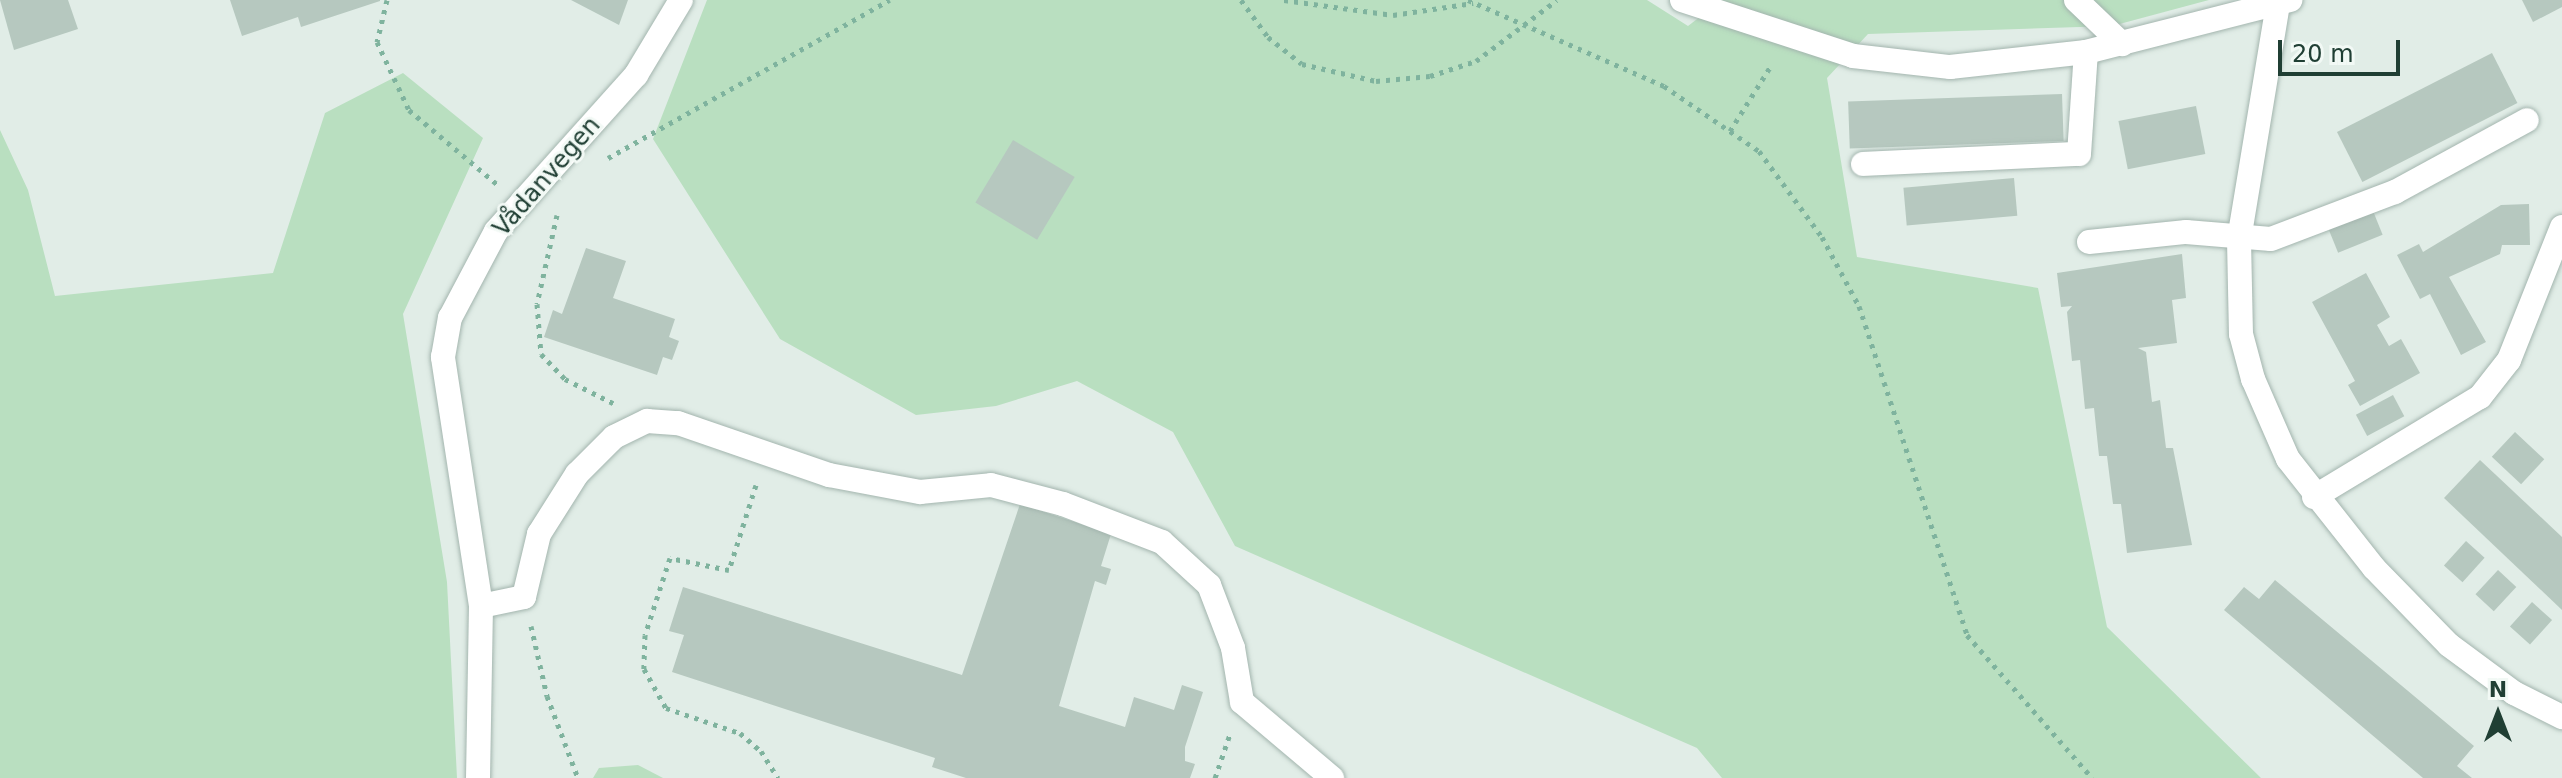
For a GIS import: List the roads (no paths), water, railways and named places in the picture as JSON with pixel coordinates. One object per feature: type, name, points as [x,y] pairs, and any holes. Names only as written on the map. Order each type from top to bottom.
[{"type":"street","name":"Vådanvegen","points":[[478,778],[481,606],[443,357],[450,318],[496,231],[560,164],[636,75],[681,0]]},
{"type":"street","points":[[1682,0],[1788,40],[1853,56],[1950,67],[2086,52],[2284,2],[2239,240],[2241,334],[2253,379],[2288,459],[2314,497],[2449,645],[2514,693],[2562,717]]},
{"type":"street","points":[[2076,0],[2122,44]]},
{"type":"street","points":[[1863,164],[2079,154],[2086,52]]},
{"type":"street","points":[[2089,242],[2186,232],[2239,240],[2312,227],[2395,192],[2527,120]]},
{"type":"street","points":[[2314,497],[2480,397],[2509,360],[2562,227]]},
{"type":"street","points":[[481,606],[524,597],[539,534],[577,474],[614,437],[647,421],[678,423],[829,475],[920,492],[991,485],[1063,504],[1162,542],[1209,585],[1233,648],[1242,702],[1332,778]]}]
